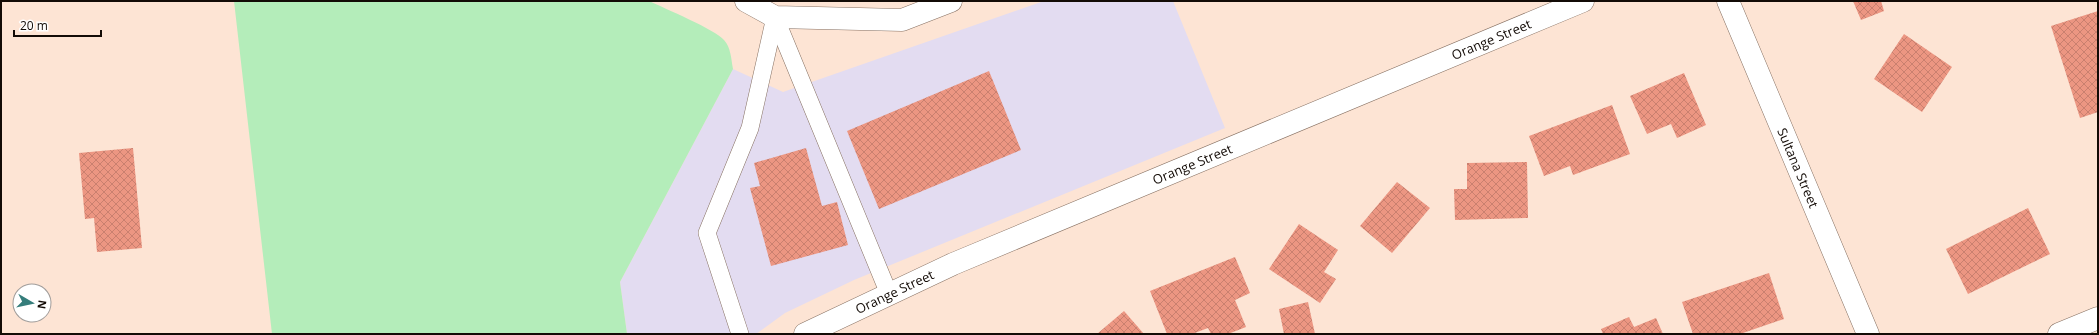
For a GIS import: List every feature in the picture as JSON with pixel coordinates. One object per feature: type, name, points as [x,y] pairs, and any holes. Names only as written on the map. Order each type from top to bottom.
[{"type":"street","points":[[746,1],[775,17],[902,20],[951,1]]},
{"type":"street","name":"Orange Street","points":[[805,334],[953,264],[1583,1]]},
{"type":"street","name":"Sultana Street","points":[[1728,1],[1868,334]]},
{"type":"street","points":[[2059,334],[2098,318]]},
{"type":"lane","points":[[775,17],[890,294]]},
{"type":"lane","points":[[740,334],[707,233],[750,128],[775,17]]},
{"type":"shaded area","points":[[1044,1],[1173,1],[1225,128],[854,280],[785,313],[756,334],[627,334],[620,282],[733,69],[783,92]]},
{"type":"green space","points":[[234,1],[649,1],[701,25],[724,40],[728,46],[733,69],[620,282],[627,334],[272,334]]},
{"type":"building","points":[[1853,1],[1881,1],[1884,11],[1861,20]]},
{"type":"building","points":[[2098,11],[2098,112],[2080,118],[2051,26]]},
{"type":"building","points":[[1904,34],[1952,67],[1922,112],[1874,79]]},
{"type":"building","points":[[989,71],[1021,150],[879,209],[847,131]]},
{"type":"building","points":[[1684,73],[1706,125],[1677,138],[1671,124],[1647,134],[1630,96]]},
{"type":"building","points":[[1612,105],[1630,154],[1573,175],[1570,166],[1544,176],[1529,136]]},
{"type":"building","points":[[133,148],[142,248],[97,252],[94,218],[85,219],[79,153]]},
{"type":"building","points":[[806,148],[822,206],[837,202],[848,245],[771,266],[750,188],[760,186],[754,163]]},
{"type":"building","points":[[1527,162],[1528,218],[1455,220],[1454,189],[1467,189],[1467,163]]},
{"type":"building","points":[[1397,182],[1430,208],[1392,253],[1360,226]]},
{"type":"building","points":[[2028,208],[2050,254],[1968,294],[1946,249]]},
{"type":"building","points":[[1299,224],[1338,250],[1324,272],[1336,279],[1320,303],[1269,269]]},
{"type":"building","points":[[1235,257],[1250,293],[1235,300],[1246,327],[1228,334],[1211,334],[1208,328],[1192,334],[1167,334],[1150,291]]},
{"type":"building","points":[[1769,273],[1784,319],[1740,334],[1693,334],[1682,302]]},
{"type":"building","points":[[1308,302],[1315,334],[1284,334],[1279,309]]},
{"type":"building","points":[[1124,311],[1144,334],[1097,334]]},
{"type":"building","points":[[1629,317],[1634,327],[1656,318],[1663,334],[1603,334],[1601,329]]}]
